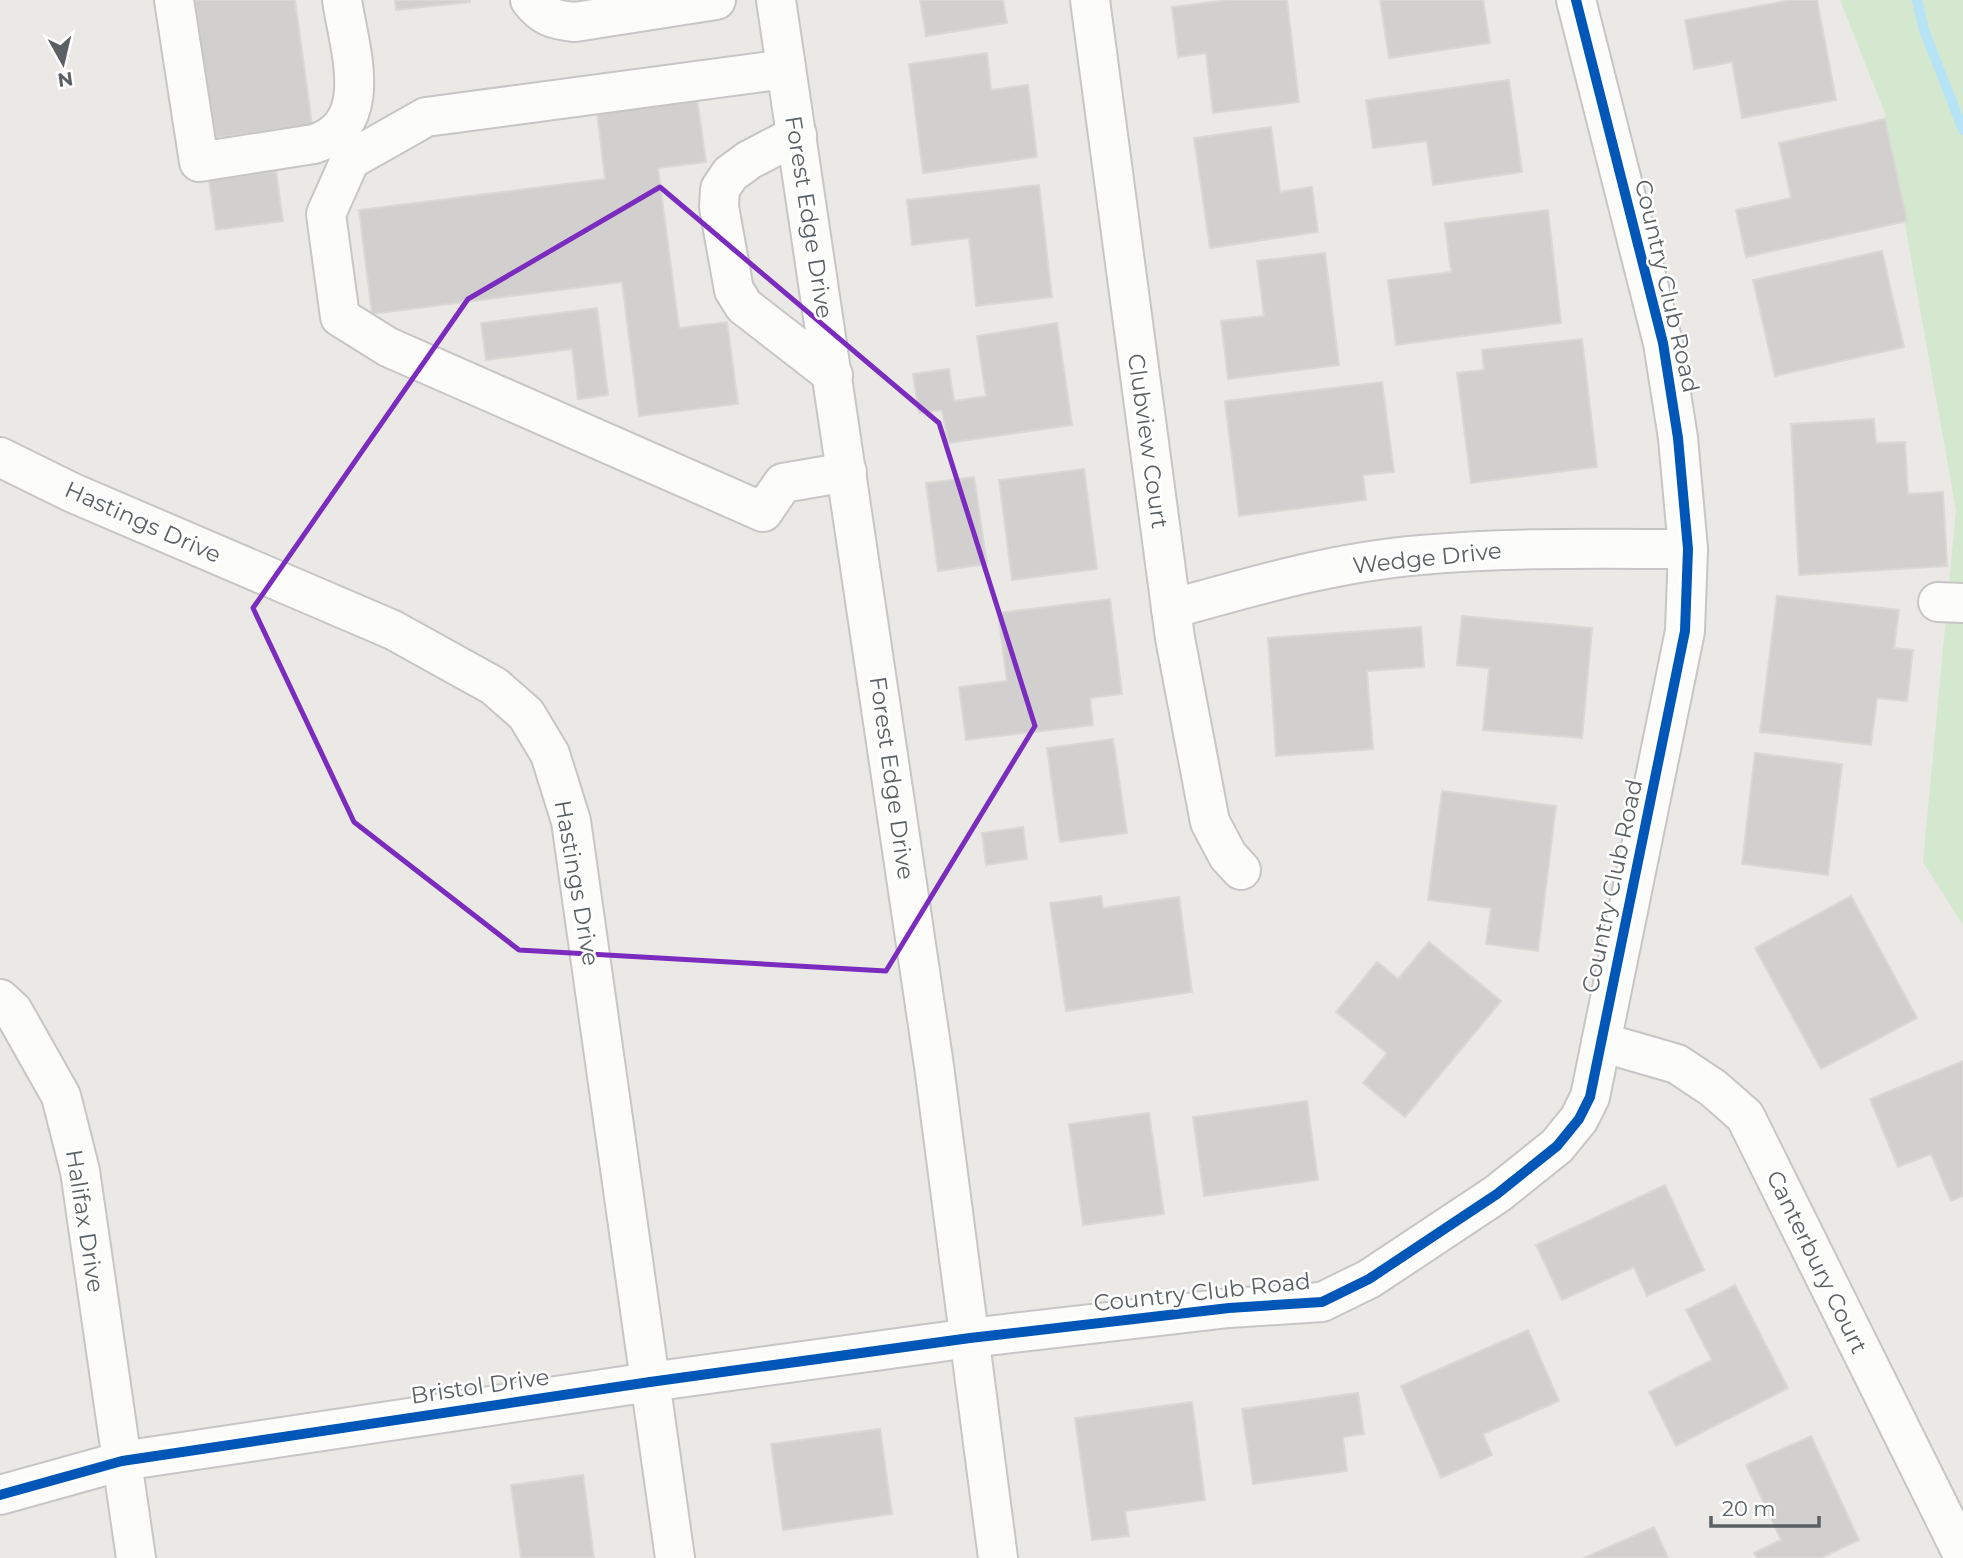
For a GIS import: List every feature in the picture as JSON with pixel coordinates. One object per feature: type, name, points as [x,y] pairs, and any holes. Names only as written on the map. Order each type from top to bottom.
[{"type":"street","points":[[174,0],[199,162],[314,144],[328,139],[339,130],[353,105],[355,86],[342,0]]},
{"type":"street","points":[[530,0],[540,13],[555,20],[575,22],[716,0]]},
{"type":"street","name":"Forest Edge Drive","points":[[776,0],[932,1052],[998,1558]]},
{"type":"street","name":"Clubview Court","points":[[1090,0],[1171,608],[1210,822],[1228,856],[1241,870]]},
{"type":"street","name":"Country Club Road","points":[[970,1338],[1229,1308],[1322,1302],[1369,1279],[1497,1194],[1556,1146],[1580,1119],[1590,1097],[1685,631],[1688,549],[1678,438],[1663,343],[1576,0]]},
{"type":"street","points":[[786,69],[426,117],[350,160],[326,214],[340,317],[388,347],[763,512],[783,483],[847,472]]},
{"type":"street","points":[[797,135],[749,160],[730,174],[720,189],[719,207],[734,290],[744,306],[832,375]]},
{"type":"street","name":"Hastings Drive","points":[[0,457],[73,493],[393,630],[494,685],[526,714],[550,754],[571,821],[675,1558]]},
{"type":"street","name":"Wedge Drive","points":[[1171,608],[1294,574],[1419,555],[1523,549],[1688,549]]},
{"type":"street","name":"Halifax Drive","points":[[0,999],[13,1011],[61,1096],[79,1171],[136,1558]]},
{"type":"street","name":"Canterbury Court","points":[[1601,1042],[1677,1064],[1713,1088],[1745,1116],[1963,1555]]},
{"type":"street","name":"Bristol Drive","points":[[0,1495],[122,1461],[650,1382],[970,1338]]},
{"type":"highlighted area","points":[[660,187],[939,423],[1035,726],[886,971],[519,950],[354,822],[253,608],[468,299]]},
{"type":"green space","points":[[1840,0],[1963,0],[1963,925],[1923,862],[1956,510],[1885,113]]},
{"type":"building","points":[[195,0],[295,0],[312,125],[213,138]]},
{"type":"building","points":[[395,0],[470,0],[470,2],[396,10]]},
{"type":"building","points":[[920,0],[1003,0],[1007,23],[926,36]]},
{"type":"building","points":[[1228,0],[1287,0],[1299,102],[1213,113],[1206,53],[1178,57],[1172,7]]},
{"type":"building","points":[[1380,0],[1483,0],[1490,43],[1389,58]]},
{"type":"building","points":[[1790,0],[1817,0],[1836,100],[1742,118],[1732,62],[1694,69],[1685,20]]},
{"type":"building","points":[[987,53],[991,90],[1028,85],[1037,157],[923,173],[909,64]]},
{"type":"building","points":[[1509,80],[1522,172],[1433,185],[1427,141],[1373,148],[1366,100]]},
{"type":"building","points":[[697,99],[706,162],[658,168],[679,328],[727,322],[738,404],[639,416],[622,282],[372,314],[359,210],[605,179],[597,112]]},
{"type":"building","points":[[1885,119],[1907,221],[1746,257],[1736,210],[1791,198],[1779,143]]},
{"type":"building","points":[[1271,127],[1280,192],[1312,187],[1318,232],[1210,248],[1194,138]]},
{"type":"building","points":[[276,171],[283,221],[216,230],[209,180]]},
{"type":"building","points":[[1039,185],[1052,297],[976,306],[969,238],[912,245],[907,200]]},
{"type":"building","points":[[1548,210],[1561,323],[1396,345],[1388,280],[1451,272],[1445,223]]},
{"type":"building","points":[[1882,251],[1904,347],[1775,376],[1753,280]]},
{"type":"building","points":[[1325,253],[1339,365],[1228,379],[1221,321],[1264,316],[1257,261]]},
{"type":"building","points":[[597,308],[608,395],[578,399],[572,349],[486,360],[481,323]]},
{"type":"building","points":[[1057,323],[1072,425],[948,443],[942,410],[919,413],[913,374],[949,369],[954,401],[986,396],[977,336]]},
{"type":"building","points":[[1582,339],[1597,467],[1471,483],[1457,373],[1484,370],[1482,350]]},
{"type":"building","points":[[1382,382],[1394,472],[1363,475],[1366,500],[1239,516],[1225,401]]},
{"type":"building","points":[[1874,419],[1876,443],[1905,442],[1908,494],[1943,492],[1947,566],[1799,575],[1791,424]]},
{"type":"building","points":[[1084,469],[1097,569],[1012,580],[999,480]]},
{"type":"building","points":[[974,477],[987,564],[938,571],[926,483]]},
{"type":"building","points":[[1777,596],[1899,610],[1894,648],[1913,650],[1907,701],[1877,698],[1871,745],[1760,732]]},
{"type":"building","points":[[1110,599],[1122,694],[1090,698],[1093,725],[966,740],[959,687],[1007,681],[998,613]]},
{"type":"building","points":[[1462,616],[1592,628],[1582,738],[1483,730],[1489,668],[1457,665]]},
{"type":"building","points":[[1421,627],[1424,667],[1367,671],[1373,749],[1276,756],[1268,638]]},
{"type":"building","points":[[1113,739],[1127,833],[1060,842],[1047,748]]},
{"type":"building","points":[[1755,753],[1842,764],[1828,875],[1742,864]]},
{"type":"building","points":[[1442,791],[1556,806],[1538,951],[1486,944],[1491,908],[1428,900]]},
{"type":"building","points":[[1023,827],[1027,859],[986,865],[982,833]]},
{"type":"building","points":[[1101,896],[1103,908],[1179,897],[1192,992],[1066,1011],[1050,903]]},
{"type":"building","points":[[1851,896],[1917,1018],[1821,1069],[1755,948]]},
{"type":"building","points":[[1429,942],[1501,1001],[1405,1117],[1363,1083],[1387,1053],[1336,1012],[1377,962],[1398,979]]},
{"type":"building","points":[[1963,1061],[1963,1196],[1951,1201],[1931,1154],[1898,1167],[1870,1099]]},
{"type":"building","points":[[1307,1101],[1318,1180],[1204,1196],[1193,1117]]},
{"type":"building","points":[[1149,1113],[1164,1214],[1083,1225],[1069,1124]]},
{"type":"building","points":[[1665,1185],[1704,1270],[1647,1296],[1634,1267],[1562,1300],[1536,1245]]},
{"type":"building","points":[[1735,1285],[1788,1388],[1676,1446],[1649,1392],[1712,1360],[1686,1310]]},
{"type":"building","points":[[1528,1330],[1559,1401],[1483,1434],[1492,1455],[1441,1478],[1401,1386]]},
{"type":"building","points":[[1358,1393],[1364,1434],[1343,1437],[1347,1471],[1253,1484],[1242,1409]]},
{"type":"building","points":[[1192,1402],[1205,1500],[1125,1511],[1129,1536],[1092,1540],[1075,1418]]},
{"type":"building","points":[[880,1429],[892,1514],[783,1530],[771,1444]]},
{"type":"building","points":[[1811,1436],[1859,1540],[1821,1558],[1757,1558],[1754,1553],[1781,1540],[1746,1465]]},
{"type":"building","points":[[583,1475],[594,1558],[521,1558],[511,1485]]},
{"type":"building","points":[[1654,1527],[1668,1558],[1584,1558]]},
{"type":"waterway","points":[[1917,0],[1924,30],[1963,130]]},
{"type":"cycle path","points":[[0,1495],[122,1461],[650,1382],[970,1338],[1229,1308],[1322,1302],[1369,1279],[1497,1194],[1557,1146],[1579,1119],[1590,1097],[1685,631],[1688,549],[1678,438],[1663,343],[1576,0]]}]
